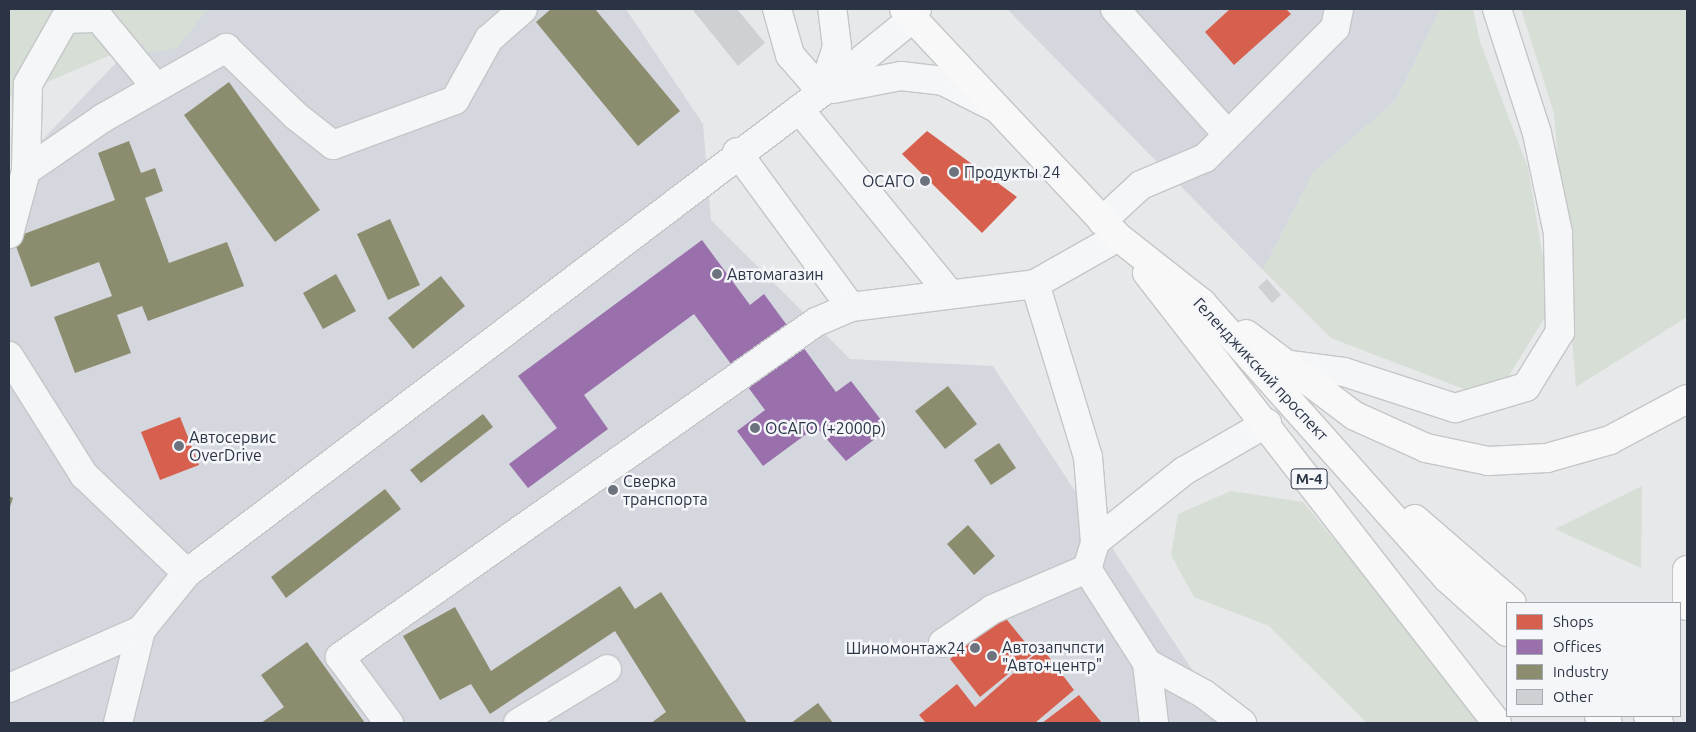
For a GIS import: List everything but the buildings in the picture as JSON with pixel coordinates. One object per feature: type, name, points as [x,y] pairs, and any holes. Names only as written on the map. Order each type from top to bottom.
[{"type":"main road","name":"Геленджикский проспект","points":[[911,12],[1110,229],[1202,303],[1342,456]]},
{"type":"main road","name":"М-4","points":[[1110,229],[1266,423],[1497,723]]},
{"type":"main road","points":[[1202,303],[1290,365],[1355,416],[1426,448],[1488,461],[1547,458],[1610,440],[1687,400]]},
{"type":"main road","name":"М-4","points":[[1342,456],[1448,578],[1506,631]]},
{"type":"main road","name":"М-4","points":[[1342,456],[1511,602]]},
{"type":"main road","points":[[1687,570],[1687,606]]},
{"type":"street","points":[[26,171],[103,118],[226,48],[296,116],[334,145],[455,100],[489,39],[523,9]]},
{"type":"street","points":[[777,9],[790,56],[822,92]]},
{"type":"street","points":[[822,92],[837,47],[832,9]]},
{"type":"street","points":[[1115,9],[1228,134]]},
{"type":"street","points":[[389,723],[340,657],[816,322],[851,307],[948,292],[1035,284],[1110,229],[1142,185],[1205,158],[1335,28],[1339,9]]},
{"type":"street","points":[[1290,365],[1344,372],[1455,408],[1526,387],[1560,332],[1558,232],[1536,134],[1497,9]]},
{"type":"street","points":[[118,723],[141,630],[187,573],[738,152],[799,110],[822,92],[911,12]]},
{"type":"street","points":[[9,234],[26,171],[28,84],[65,19],[99,18],[156,87]]},
{"type":"street","points":[[822,92],[860,81],[901,76],[943,81],[998,109]]},
{"type":"street","points":[[799,110],[948,292]]},
{"type":"street","points":[[738,152],[851,307]]},
{"type":"street","points":[[1035,284],[1088,456],[1095,542],[1087,569],[1148,663],[1154,723]]},
{"type":"street","points":[[9,356],[84,475],[187,573]]},
{"type":"street","points":[[1095,542],[1184,471],[1266,423]]},
{"type":"street","points":[[943,643],[993,609],[1087,569]]},
{"type":"street","points":[[9,688],[141,630]]},
{"type":"street","points":[[1148,663],[1204,694],[1242,723]]},
{"type":"street","points":[[518,723],[607,669]]},
{"type":"shaded area","points":[[9,9],[208,9],[177,48],[143,54],[145,43],[124,60],[132,46],[9,98]]},
{"type":"shaded area","points":[[177,9],[626,9],[703,124],[711,220],[850,359],[993,366],[1191,668],[1244,723],[9,723],[9,175],[133,45]]},
{"type":"shaded area","points":[[1007,9],[1441,9],[1396,100],[1313,173],[1263,270]]},
{"type":"shaded area","points":[[1441,9],[1473,9],[1480,42],[1528,168],[1551,307],[1507,379],[1469,391],[1331,338],[1263,270],[1313,173],[1396,100]]},
{"type":"shaded area","points":[[1521,9],[1687,9],[1687,317],[1576,387],[1554,113]]},
{"type":"shaded area","points":[[1642,486],[1641,568],[1555,529]]},
{"type":"shaded area","points":[[1231,491],[1303,502],[1487,723],[1367,723],[1269,626],[1194,597],[1171,555],[1178,514]]},
{"type":"place","name":"Продукты 24","points":[[954,172]]},
{"type":"place","name":"ОСАГО","points":[[925,181]]},
{"type":"place","name":"Автомагазин","points":[[717,274]]},
{"type":"place","name":"ОСАГО (+2000р)","points":[[755,428]]},
{"type":"place","name":"Автосервис OverDrive","points":[[179,446]]},
{"type":"place","name":"Сверка транспорта","points":[[613,490]]},
{"type":"place","name":"Шиномонтаж24","points":[[975,648]]},
{"type":"place","name":"Автозапчпсти \"Авто+центр\"","points":[[992,656]]}]
